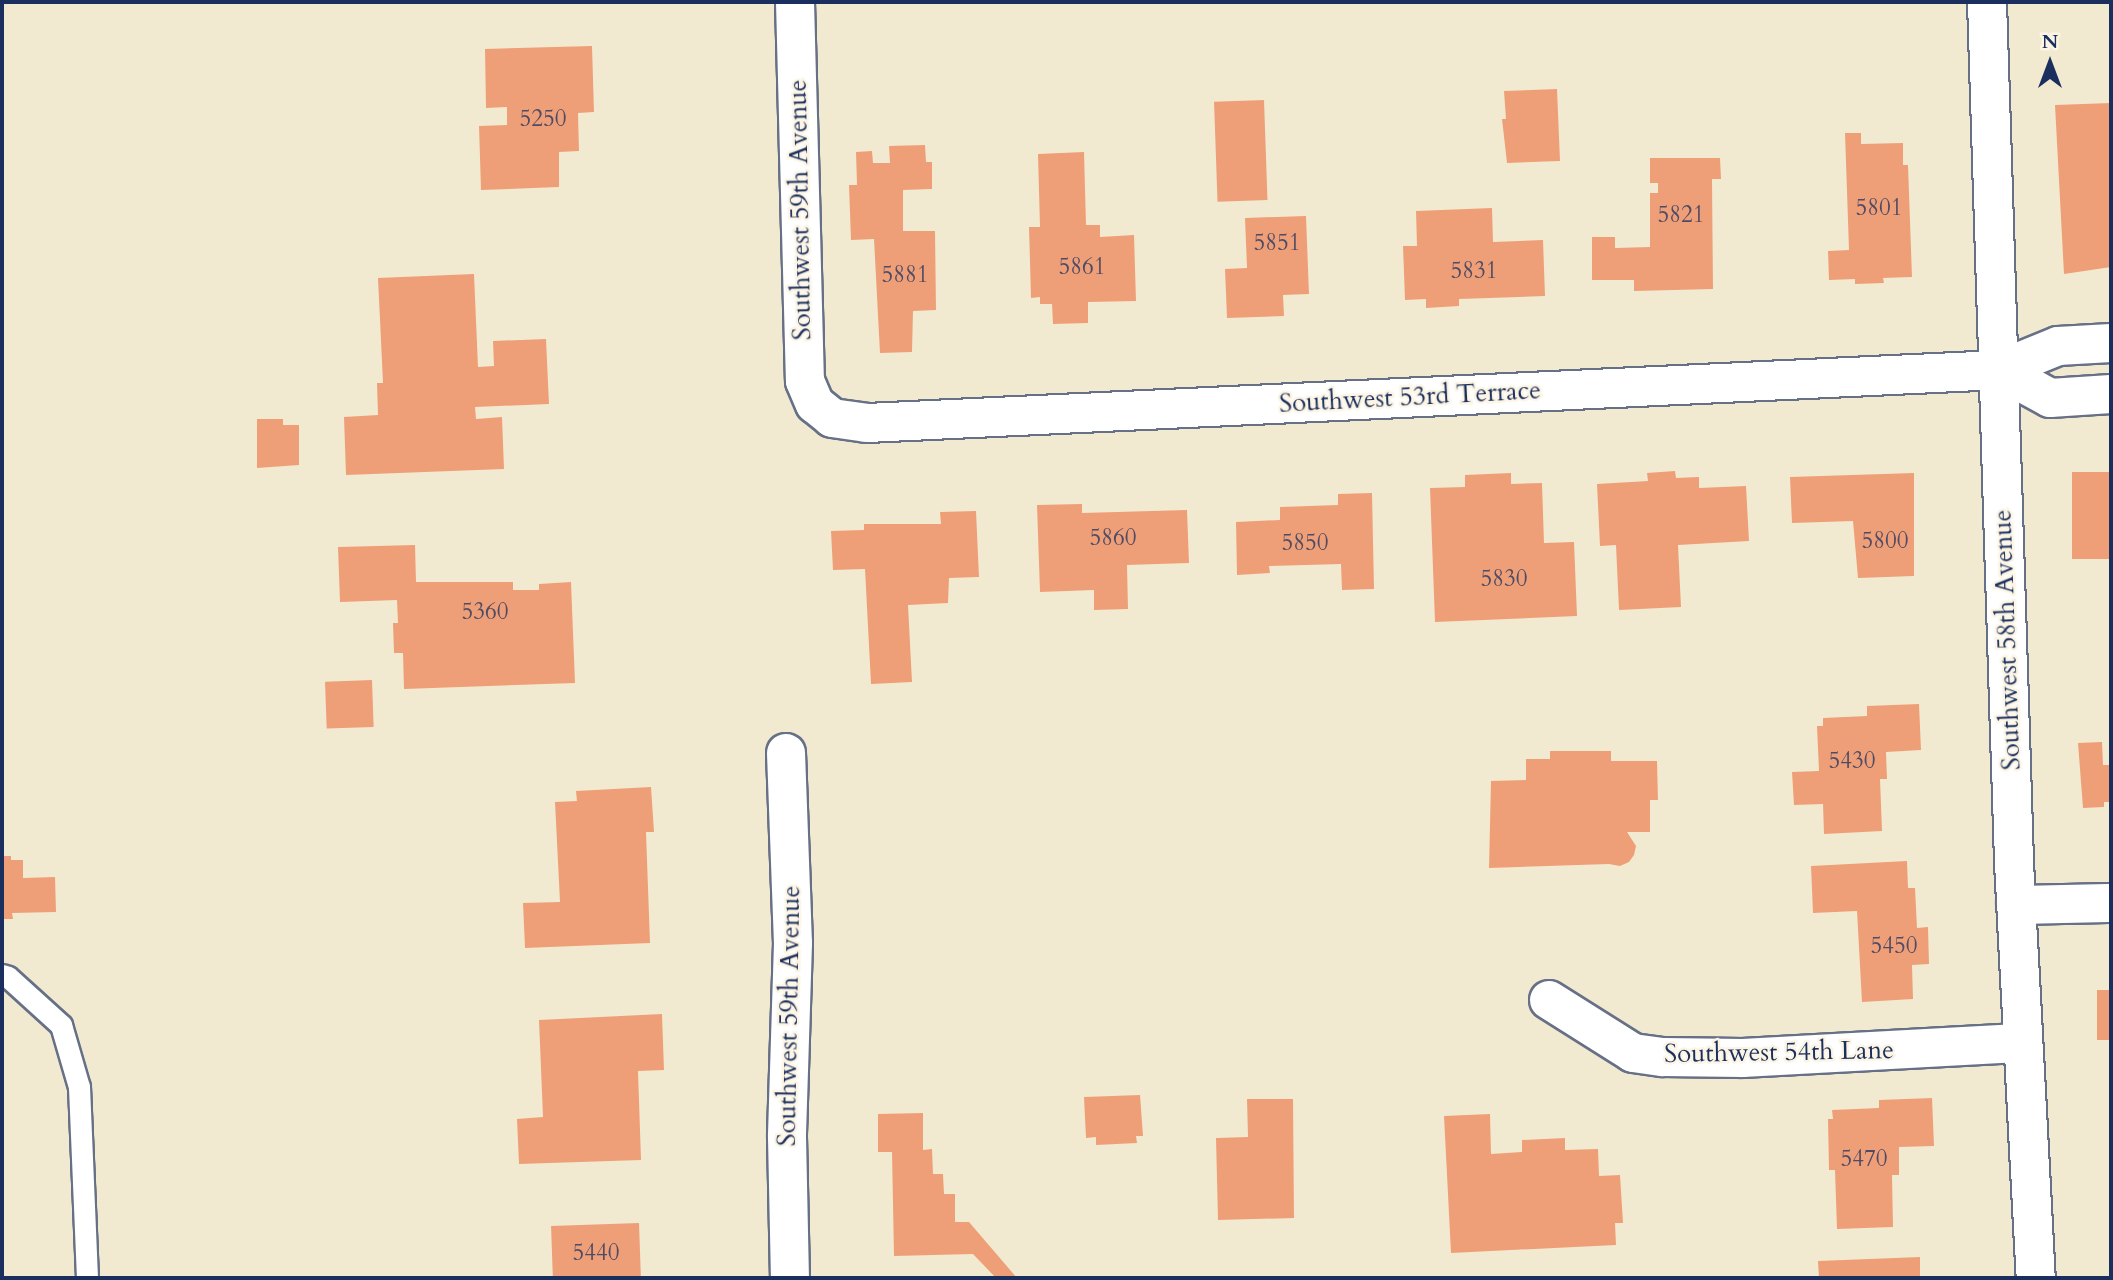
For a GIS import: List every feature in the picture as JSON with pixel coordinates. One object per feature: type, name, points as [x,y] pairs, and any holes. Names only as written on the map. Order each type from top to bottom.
[{"type":"street","name":"Southwest 59th Avenue","points":[[794,2],[804,367],[808,391],[824,413]]},
{"type":"street","name":"Southwest 58th Avenue","points":[[1987,2],[2016,905],[2036,1278]]},
{"type":"street","name":"Southwest 53rd Terrace","points":[[824,413],[849,422],[867,422],[1998,370],[2058,345],[2111,344]]},
{"type":"street","points":[[1998,370],[2050,398],[2111,394]]},
{"type":"street","name":"Southwest 59th Avenue","points":[[786,753],[793,943],[788,1137],[790,1278]]},
{"type":"street","points":[[2016,905],[2111,903]]},
{"type":"street","name":"Southwest 54th Lane","points":[[1549,1000],[1633,1053],[1663,1057],[1743,1058],[2023,1043]]},
{"type":"lane","points":[[2,975],[8,977],[61,1025],[79,1087],[87,1278]]},
{"type":"building","points":[[592,46],[594,112],[578,113],[579,151],[559,152],[559,187],[481,190],[479,126],[507,125],[507,107],[486,108],[485,49]]},
{"type":"building","points":[[1557,89],[1560,161],[1507,163],[1502,119],[1506,119],[1504,91]]},
{"type":"building","points":[[1264,100],[1267,200],[1218,202],[1214,102]]},
{"type":"building","points":[[2111,103],[2111,267],[2064,274],[2055,105]]},
{"type":"building","points":[[1845,133],[1861,133],[1861,144],[1903,143],[1903,165],[1908,165],[1912,277],[1883,278],[1884,283],[1855,284],[1855,279],[1829,280],[1828,251],[1849,250]]},
{"type":"building","points":[[925,145],[926,162],[932,162],[932,189],[903,190],[903,231],[935,231],[936,310],[913,311],[912,352],[880,353],[874,239],[851,240],[849,185],[857,185],[856,152],[872,151],[873,163],[890,163],[889,146]]},
{"type":"building","points":[[1084,152],[1086,225],[1100,225],[1100,237],[1134,235],[1136,301],[1088,302],[1088,323],[1053,324],[1052,304],[1040,304],[1040,297],[1031,298],[1029,227],[1040,227],[1038,154]]},
{"type":"building","points":[[1650,158],[1720,158],[1721,179],[1712,179],[1713,289],[1634,291],[1634,280],[1592,280],[1592,237],[1615,237],[1615,248],[1650,247],[1650,193],[1658,193],[1658,183],[1650,183]]},
{"type":"building","points":[[1492,208],[1493,242],[1543,240],[1545,296],[1459,299],[1459,306],[1426,308],[1426,299],[1405,300],[1403,246],[1417,246],[1416,211]]},
{"type":"building","points":[[1306,216],[1309,294],[1283,295],[1284,316],[1227,318],[1225,269],[1247,268],[1245,218]]},
{"type":"building","points":[[474,274],[478,367],[494,366],[493,341],[546,339],[549,404],[475,407],[476,419],[502,417],[504,469],[346,475],[344,417],[378,415],[377,383],[383,383],[378,278]]},
{"type":"building","points":[[257,419],[283,419],[283,425],[299,425],[299,465],[257,468]]},
{"type":"building","points":[[1675,471],[1676,478],[1699,477],[1699,488],[1746,486],[1749,541],[1678,545],[1681,607],[1619,610],[1616,545],[1600,546],[1597,484],[1648,481],[1647,473]]},
{"type":"building","points":[[2072,472],[2111,472],[2111,559],[2072,559]]},
{"type":"building","points":[[1511,473],[1511,484],[1542,483],[1544,543],[1574,542],[1577,616],[1435,622],[1430,488],[1465,487],[1465,475]]},
{"type":"building","points":[[1914,473],[1914,576],[1858,578],[1853,521],[1792,523],[1790,477]]},
{"type":"building","points":[[1372,493],[1374,589],[1342,590],[1341,564],[1269,566],[1270,573],[1237,575],[1236,522],[1280,520],[1280,507],[1338,505],[1338,494]]},
{"type":"building","points":[[1082,504],[1082,513],[1187,510],[1189,563],[1127,565],[1128,609],[1094,610],[1094,590],[1040,592],[1037,505]]},
{"type":"building","points":[[976,511],[979,577],[949,578],[948,603],[908,605],[912,682],[871,684],[865,569],[833,570],[831,531],[864,530],[864,524],[941,524],[940,512]]},
{"type":"building","points":[[415,545],[416,582],[513,582],[513,590],[539,590],[539,584],[571,582],[575,683],[404,689],[403,653],[394,653],[393,623],[398,623],[397,600],[340,602],[338,547]]},
{"type":"building","points":[[372,680],[374,727],[327,729],[325,682]]},
{"type":"building","points":[[1919,704],[1921,750],[1886,752],[1887,779],[1880,779],[1882,831],[1824,834],[1823,804],[1794,805],[1792,772],[1819,771],[1817,726],[1823,726],[1823,718],[1867,716],[1867,706]]},
{"type":"building","points":[[2102,742],[2103,765],[2111,765],[2111,802],[2104,802],[2104,807],[2083,808],[2078,743]]},
{"type":"building","points":[[1550,751],[1611,751],[1611,761],[1657,761],[1658,800],[1650,800],[1650,832],[1627,832],[1636,846],[1629,862],[1620,866],[1609,864],[1489,868],[1491,781],[1526,780],[1526,759],[1550,759]]},
{"type":"building","points":[[651,787],[654,832],[646,832],[650,943],[525,948],[523,903],[560,902],[555,802],[577,801],[576,791]]},
{"type":"building","points":[[2,856],[11,856],[11,860],[23,860],[23,878],[55,877],[56,912],[12,913],[13,919],[2,919]]},
{"type":"building","points":[[1907,861],[1908,888],[1915,888],[1917,928],[1928,927],[1929,964],[1912,965],[1913,999],[1862,1002],[1857,911],[1813,913],[1811,866]]},
{"type":"building","points":[[2097,990],[2111,990],[2111,1040],[2097,1040]]},
{"type":"building","points":[[662,1014],[664,1070],[638,1071],[641,1160],[519,1164],[517,1119],[543,1117],[539,1020]]},
{"type":"building","points":[[1140,1095],[1143,1136],[1136,1136],[1137,1143],[1096,1145],[1096,1137],[1086,1138],[1084,1097]]},
{"type":"building","points":[[1932,1098],[1934,1146],[1899,1147],[1899,1175],[1892,1175],[1893,1227],[1837,1229],[1835,1170],[1829,1170],[1828,1119],[1833,1119],[1832,1110],[1879,1108],[1879,1100]]},
{"type":"building","points":[[1247,1099],[1293,1099],[1294,1218],[1218,1220],[1216,1138],[1248,1137]]},
{"type":"building","points":[[923,1113],[923,1150],[932,1149],[933,1174],[943,1174],[944,1194],[955,1194],[955,1222],[969,1222],[1017,1278],[996,1278],[973,1254],[894,1256],[892,1152],[878,1152],[878,1114]]},
{"type":"building","points":[[1490,1114],[1491,1154],[1522,1152],[1522,1140],[1565,1138],[1565,1150],[1598,1149],[1599,1176],[1620,1175],[1623,1223],[1615,1223],[1616,1245],[1451,1253],[1444,1116]]},
{"type":"building","points":[[639,1223],[641,1278],[553,1278],[551,1226]]},
{"type":"building","points":[[1920,1257],[1920,1278],[1819,1278],[1818,1261]]}]
